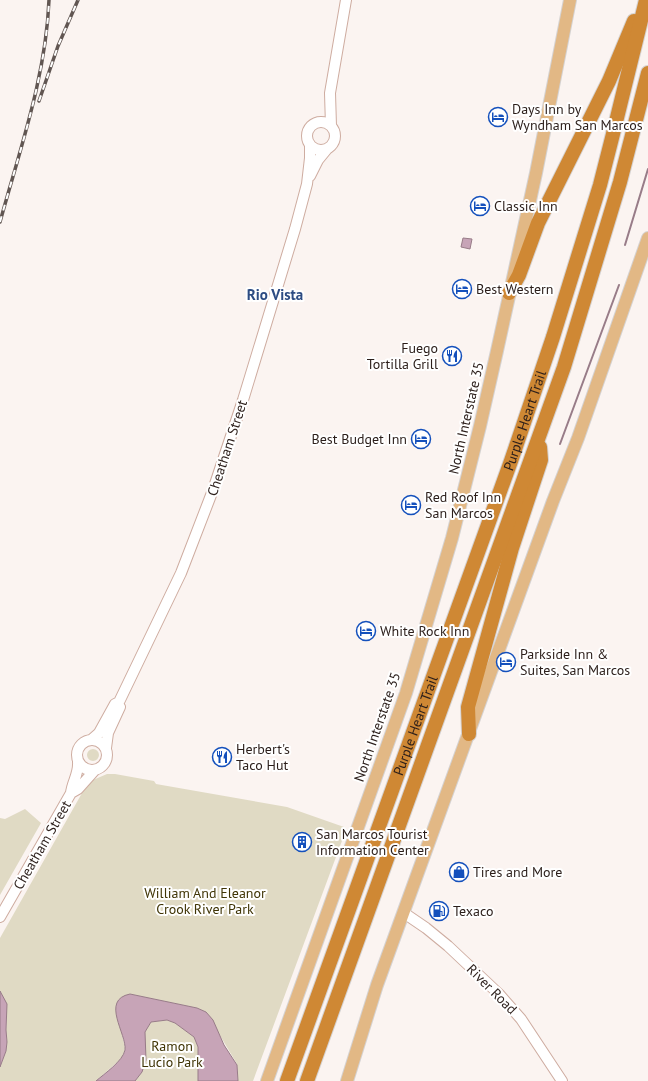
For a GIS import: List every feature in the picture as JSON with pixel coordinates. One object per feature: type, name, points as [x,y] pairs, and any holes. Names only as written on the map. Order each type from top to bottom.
[{"type":"highway","points":[[509,292],[519,275],[538,223],[609,81],[643,0]]},
{"type":"highway","name":"Purple Heart Trail","points":[[288,1078],[511,461],[551,344],[600,185],[646,0]]},
{"type":"highway","name":"Purple Heart Trail","points":[[307,1081],[564,367],[620,182],[648,73]]},
{"type":"highway","points":[[468,734],[468,707],[512,548],[541,460],[540,436]]},
{"type":"main road","name":"North Interstate 35","points":[[267,1081],[357,832],[418,655],[452,538],[480,426],[537,166],[570,0]]},
{"type":"main road","points":[[347,1081],[378,985],[468,734],[578,438],[648,238]]},
{"type":"street","points":[[330,93],[331,126],[334,130],[335,139],[333,144],[327,149],[321,151],[316,150],[310,145],[307,134],[311,126],[322,114],[330,93],[346,0]]},
{"type":"street","points":[[314,124],[322,122],[331,126]]},
{"type":"street","name":"Cheatham Street","points":[[106,748],[108,733],[120,706],[119,702],[181,572],[214,490],[295,229],[307,184],[310,145]]},
{"type":"street","name":"Cheatham Street","points":[[307,184],[318,160],[327,149]]},
{"type":"street","name":"Cheatham Street","points":[[91,740],[99,733],[115,704],[119,702]]},
{"type":"street","points":[[91,740],[100,742],[106,748],[108,754],[106,762],[100,768],[95,770],[85,769],[78,762],[77,752],[85,741],[91,740]]},
{"type":"street","name":"Cheatham Street","points":[[0,917],[71,794],[72,786],[79,770],[78,762]]},
{"type":"street","name":"Cheatham Street","points":[[71,794],[78,789],[95,770]]},
{"type":"street","name":"River Road","points":[[404,913],[426,928],[448,946],[499,994],[521,1019],[562,1081]]},
{"type":"green space","points":[[91,749],[95,749],[99,755],[95,761],[91,761],[87,757],[87,753]]},
{"type":"green space","name":"William And Eleanor Crook River Park","points":[[107,774],[154,781],[156,784],[287,807],[344,827],[346,830],[253,1081],[238,1081],[237,1064],[206,1012],[197,1008],[130,994],[122,1035],[125,1048],[123,1057],[96,1081],[0,1081],[0,1067],[6,1051],[7,1019],[0,991],[0,938],[86,786],[93,780]]},
{"type":"green space","points":[[25,809],[41,823],[0,895],[0,818],[5,819]]},
{"type":"green space","name":"Ramon Lucio Park","points":[[167,1020],[175,1023],[194,1037],[198,1047],[198,1081],[135,1081],[142,1072],[145,1032],[151,1022]]},
{"type":"shaded area","points":[[463,238],[472,239],[470,249],[461,247]]},
{"type":"shaded area","points":[[0,991],[7,1004],[7,1042],[6,1051],[0,1067]]},
{"type":"shaded area","points":[[130,994],[197,1008],[206,1012],[213,1020],[224,1045],[237,1065],[238,1081],[198,1081],[198,1047],[194,1037],[175,1023],[167,1020],[151,1022],[145,1032],[146,1060],[142,1072],[135,1081],[96,1081],[113,1067],[124,1054],[125,1043],[116,1010],[117,1003],[121,997]]},
{"type":"waterway","points":[[625,245],[648,169]]},
{"type":"waterway","points":[[560,444],[619,285]]},
{"type":"railway","points":[[0,222],[31,112],[43,56],[49,0]]},
{"type":"railway","points":[[39,101],[58,46],[78,0]]},
{"type":"place","name":"Days Inn by Wyndham San Marcos","points":[[498,117]]},
{"type":"place","name":"Classic Inn","points":[[480,206]]},
{"type":"place","name":"Best Western","points":[[462,289]]},
{"type":"place","name":"Fuego Tortilla Grill","points":[[452,356]]},
{"type":"place","name":"Best Budget Inn","points":[[421,439]]},
{"type":"place","name":"Red Roof Inn San Marcos","points":[[411,505]]},
{"type":"place","name":"White Rock Inn","points":[[366,631]]},
{"type":"place","name":"Parkside Inn & Suites, San Marcos","points":[[506,662]]},
{"type":"place","name":"Herbert's Taco Hut","points":[[222,757]]},
{"type":"place","name":"San Marcos Tourist Information Center","points":[[302,842]]},
{"type":"place","name":"Tires and More","points":[[459,872]]},
{"type":"place","name":"Texaco","points":[[439,911]]},
{"type":"district","name":"Rio Vista","points":[[275,294]]}]
